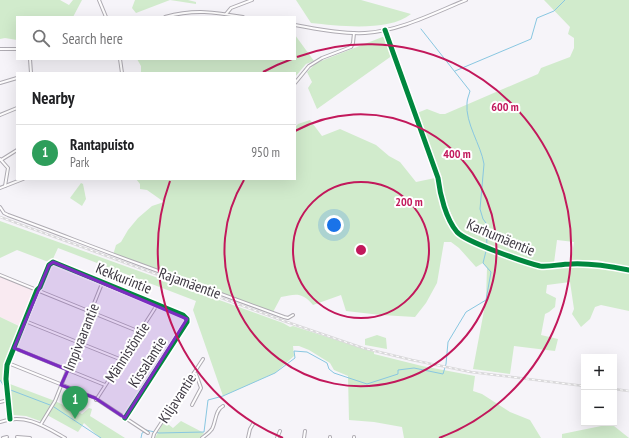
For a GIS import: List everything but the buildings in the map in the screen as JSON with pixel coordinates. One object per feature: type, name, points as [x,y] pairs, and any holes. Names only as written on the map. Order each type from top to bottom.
[{"type":"street","points":[[99,0],[106,16]]},
{"type":"street","points":[[226,14],[231,8],[252,0]]},
{"type":"street","points":[[296,26],[342,33],[366,33],[385,30],[416,20],[466,0]]},
{"type":"street","points":[[169,16],[194,11],[238,16]]},
{"type":"street","name":"Karhumäentie","points":[[385,30],[438,178],[442,201],[457,232],[468,239],[540,266],[548,267],[569,264],[596,264],[629,270]]},
{"type":"street","points":[[296,82],[305,70],[316,61],[351,47],[354,43],[354,33]]},
{"type":"street","points":[[0,49],[16,49]]},
{"type":"street","points":[[30,60],[31,72]]},
{"type":"street","points":[[120,60],[122,72]]},
{"type":"street","points":[[0,84],[16,78]]},
{"type":"street","points":[[0,115],[16,108]]},
{"type":"street","points":[[5,186],[8,168],[1,160],[16,151]]},
{"type":"street","points":[[0,188],[20,180]]},
{"type":"street","name":"Rajamäentie","points":[[0,207],[8,215],[140,265],[284,317],[288,318],[293,315]]},
{"type":"street","name":"Kekkurintie","points":[[37,290],[40,287],[49,264],[55,263],[188,318]]},
{"type":"street","name":"Impivaarantie","points":[[41,424],[55,400],[68,370],[107,271]]},
{"type":"street","points":[[0,275],[140,332]]},
{"type":"street","points":[[10,419],[6,372],[8,363],[37,290]]},
{"type":"street","name":"Männistöntie","points":[[96,400],[158,305]]},
{"type":"street","name":"Kissalantie","points":[[125,418],[187,322],[188,318]]},
{"type":"street","points":[[24,321],[122,360]]},
{"type":"street","points":[[14,348],[106,385]]},
{"type":"street","name":"Kiljavantie","points":[[153,438],[154,434],[203,359]]},
{"type":"street","points":[[8,363],[96,400],[148,433]]},
{"type":"street","points":[[192,405],[201,388],[196,374],[194,373]]},
{"type":"street","points":[[0,402],[8,400]]},
{"type":"street","points":[[202,438],[210,433],[218,410],[223,406]]},
{"type":"street","points":[[0,422],[10,419],[28,419],[41,424],[65,438]]},
{"type":"street","points":[[248,438],[250,429],[254,424]]},
{"type":"street","points":[[277,438],[280,430]]},
{"type":"street","points":[[304,438],[305,431]]},
{"type":"street","points":[[3,438],[7,437]]},
{"type":"street","points":[[17,437],[30,438]]},
{"type":"highlighted area","points":[[53,262],[187,319],[125,418],[95,398],[61,385],[68,370],[14,348],[49,265]]},
{"type":"shaded area","points":[[0,275],[37,290],[22,327],[0,317]]},
{"type":"green space","points":[[0,0],[60,0],[69,5],[73,0],[82,0],[74,16],[16,16],[16,40],[5,38],[0,39]]},
{"type":"green space","points":[[135,0],[170,0],[136,13],[132,8]]},
{"type":"green space","points":[[170,0],[188,0],[196,2],[196,4]]},
{"type":"green space","points":[[296,0],[361,0],[411,14],[402,20],[377,26],[349,26],[311,23]]},
{"type":"green space","points":[[544,0],[629,0],[629,268],[597,260],[571,261],[574,242],[557,240],[554,263],[546,264],[536,263],[468,237],[461,231],[451,213],[436,162],[417,113],[427,109],[440,114],[445,114],[538,74],[541,68],[570,57],[574,48],[574,38],[568,34],[570,27]]},
{"type":"green space","points":[[296,36],[314,61],[306,64],[296,76],[296,72],[141,72],[141,66],[138,60],[296,60]]},
{"type":"green space","points":[[385,36],[393,55],[317,109],[308,88],[312,82],[307,72],[316,63]]},
{"type":"green space","points":[[310,120],[322,136],[340,129],[376,145],[389,156],[400,162],[416,182],[435,178],[445,216],[452,230],[457,236],[527,264],[541,268],[569,266],[602,267],[629,273],[629,311],[601,305],[595,307],[590,319],[581,327],[572,314],[574,309],[570,282],[547,285],[546,293],[556,298],[555,307],[545,314],[541,335],[558,339],[555,351],[514,346],[510,374],[473,369],[486,300],[487,268],[483,263],[476,267],[459,248],[451,242],[444,242],[437,283],[426,303],[415,317],[346,311],[341,295],[313,305],[302,296],[298,295],[281,297],[273,312],[113,255],[116,245],[121,242],[128,230],[138,218],[152,206],[164,202],[147,190],[140,189],[140,184],[137,180],[296,180],[296,126]]},
{"type":"green space","points":[[81,183],[83,184],[86,199],[82,206],[70,198]]},
{"type":"green space","points":[[0,221],[283,323],[290,327],[293,326],[374,352],[374,354],[422,366],[475,376],[473,391],[482,394],[510,412],[530,420],[541,438],[404,438],[402,427],[374,422],[349,420],[348,376],[334,370],[330,363],[309,350],[299,346],[293,346],[294,356],[275,373],[223,396],[193,310],[196,301],[58,248],[51,263],[17,250],[0,258]]},
{"type":"green space","points":[[0,317],[19,326],[8,364],[7,379],[9,388],[4,387],[0,380]]},
{"type":"green space","points":[[377,335],[386,338],[387,349],[365,345],[365,339]]},
{"type":"green space","points":[[10,384],[55,401],[82,414],[89,408],[92,409],[90,416],[125,438],[100,438],[84,423],[78,432],[47,415],[43,422],[26,416],[13,415]]},
{"type":"green space","points":[[164,421],[173,428],[181,421],[204,433],[200,438],[155,438]]},
{"type":"green space","points":[[601,426],[614,426],[629,438],[562,438],[562,434]]},
{"type":"waterway","points":[[455,71],[531,39],[537,18],[554,11],[565,0]]},
{"type":"waterway","points":[[146,430],[159,433],[204,432],[208,400],[223,396],[275,373],[295,358],[294,351],[307,352],[327,363],[329,369],[334,373],[367,384],[398,374],[398,370],[414,368],[443,374],[446,364],[448,342],[466,312],[486,300],[491,272],[483,263],[487,247],[486,223],[480,209],[484,164],[468,118],[467,102],[470,91],[421,29]]},
{"type":"waterway","points":[[0,380],[5,388]]},
{"type":"waterway","points":[[8,389],[50,405]]},
{"type":"waterway","points":[[54,407],[101,438]]},
{"type":"waterway","points":[[141,438],[142,433],[144,432]]},
{"type":"railway","points":[[0,217],[284,321],[363,348],[471,372],[581,386]]},
{"type":"railway","points":[[617,389],[629,391]]},
{"type":"cycle path","points":[[385,30],[438,178],[440,192],[447,214],[457,232],[483,246],[540,266],[586,264],[629,270]]},
{"type":"cycle path","points":[[10,419],[6,379],[7,365],[37,290],[40,287],[49,265],[53,262],[183,315],[187,319],[187,322],[125,418]]},
{"type":"place","name":"Rantapuisto","points":[[75,419]]}]
